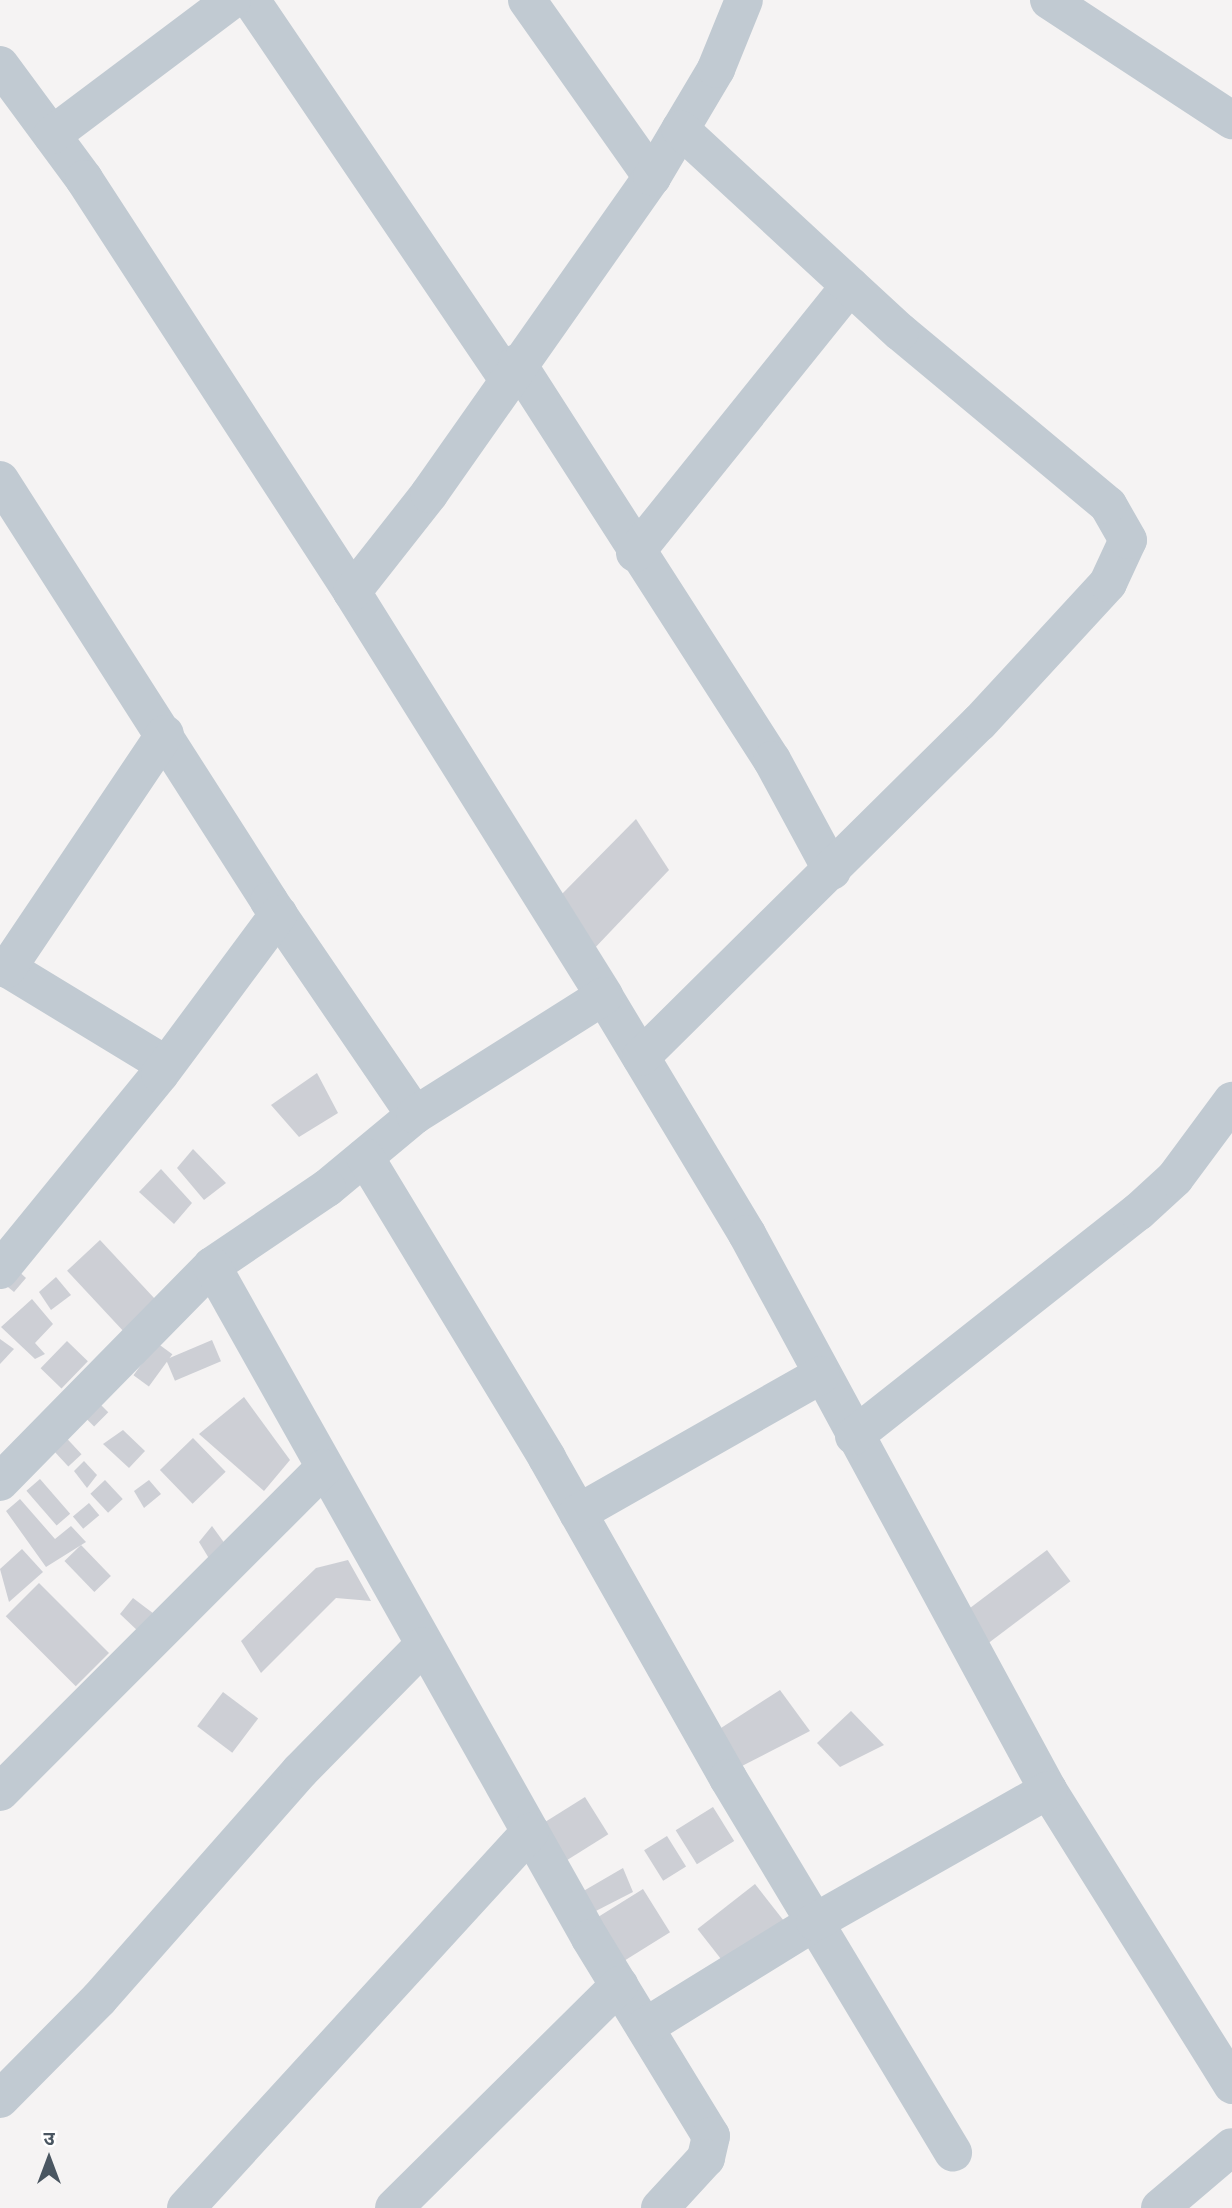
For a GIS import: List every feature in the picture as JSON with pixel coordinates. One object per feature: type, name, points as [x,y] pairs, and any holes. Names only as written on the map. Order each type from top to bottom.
[{"type":"street","points":[[52,135],[232,0]]},
{"type":"street","points":[[251,0],[512,370],[635,553],[772,760],[831,871]]},
{"type":"street","points":[[527,0],[652,177]]},
{"type":"street","points":[[352,592],[429,494],[512,370],[652,177],[716,69],[744,0]]},
{"type":"street","points":[[1049,0],[1232,120]]},
{"type":"street","points":[[0,65],[52,135],[352,592],[604,996],[747,1234],[1048,1790],[1232,2085]]},
{"type":"street","points":[[640,1058],[979,723],[1108,583],[1128,540],[1108,505],[850,286],[680,129]]},
{"type":"street","points":[[635,553],[850,286]]},
{"type":"street","points":[[0,480],[279,914],[415,1115]]},
{"type":"street","points":[[165,734],[4,967],[166,1065]]},
{"type":"street","points":[[0,1270],[166,1065],[279,914]]},
{"type":"street","points":[[0,1482],[212,1266],[365,1157],[415,1115],[604,996]]},
{"type":"street","points":[[854,1436],[1138,1212],[1175,1178],[1232,1101]]},
{"type":"street","points":[[365,1157],[578,1513],[815,1922],[953,2153]]},
{"type":"street","points":[[212,1266],[530,1832],[619,1986],[711,2136],[706,2158],[660,2208]]},
{"type":"street","points":[[578,1513],[821,1375]]},
{"type":"street","points":[[0,1791],[324,1468]]},
{"type":"street","points":[[0,2099],[108,1989],[300,1771],[424,1646]]},
{"type":"street","points":[[645,2027],[815,1922],[1048,1790]]},
{"type":"street","points":[[186,2208],[530,1832]]},
{"type":"street","points":[[394,2208],[619,1986]]},
{"type":"street","points":[[1160,2208],[1232,2147]]},
{"type":"building","points":[[636,819],[669,870],[591,952],[560,896]]},
{"type":"building","points":[[317,1073],[338,1113],[299,1137],[271,1105]]},
{"type":"building","points":[[193,1149],[226,1183],[204,1200],[177,1168]]},
{"type":"building","points":[[161,1169],[192,1203],[174,1224],[139,1192]]},
{"type":"building","points":[[100,1240],[157,1301],[124,1331],[67,1271]]},
{"type":"building","points":[[14,1267],[26,1278],[14,1292],[3,1283]]},
{"type":"building","points":[[56,1277],[71,1295],[51,1310],[39,1292]]},
{"type":"building","points":[[32,1299],[53,1324],[35,1343],[45,1354],[35,1359],[1,1327]]},
{"type":"building","points":[[0,1339],[14,1349],[0,1364]]},
{"type":"building","points":[[212,1340],[221,1361],[175,1381],[166,1360]]},
{"type":"building","points":[[67,1341],[88,1361],[61,1388],[41,1368]]},
{"type":"building","points":[[157,1343],[172,1354],[149,1387],[133,1375]]},
{"type":"building","points":[[92,1396],[108,1412],[94,1426],[78,1410]]},
{"type":"building","points":[[244,1397],[290,1460],[264,1491],[199,1434]]},
{"type":"building","points":[[59,1430],[82,1454],[68,1466],[46,1442]]},
{"type":"building","points":[[123,1430],[145,1451],[129,1468],[103,1444]]},
{"type":"building","points":[[193,1438],[226,1472],[193,1504],[160,1470]]},
{"type":"building","points":[[84,1461],[97,1475],[87,1488],[74,1471]]},
{"type":"building","points":[[40,1479],[70,1514],[57,1526],[26,1491]]},
{"type":"building","points":[[105,1480],[123,1499],[108,1513],[90,1494]]},
{"type":"building","points":[[149,1480],[161,1494],[144,1508],[134,1491]]},
{"type":"building","points":[[20,1499],[55,1539],[71,1526],[86,1542],[46,1567],[6,1511]]},
{"type":"building","points":[[89,1503],[99,1515],[83,1529],[73,1516]]},
{"type":"building","points":[[212,1526],[228,1548],[213,1565],[199,1542]]},
{"type":"building","points":[[81,1545],[111,1576],[94,1592],[64,1561]]},
{"type":"building","points":[[22,1549],[43,1572],[9,1602],[0,1569]]},
{"type":"building","points":[[1047,1550],[1070,1581],[988,1643],[965,1612]]},
{"type":"building","points":[[348,1560],[371,1601],[336,1598],[261,1673],[241,1641],[316,1568]]},
{"type":"building","points":[[39,1583],[109,1653],[76,1686],[6,1616]]},
{"type":"building","points":[[133,1598],[158,1617],[140,1633],[120,1614]]},
{"type":"building","points":[[780,1690],[810,1731],[740,1767],[721,1728]]},
{"type":"building","points":[[223,1692],[258,1718],[232,1753],[197,1726]]},
{"type":"building","points":[[851,1711],[884,1745],[840,1767],[817,1743]]},
{"type":"building","points":[[585,1797],[608,1834],[561,1864],[538,1827]]},
{"type":"building","points":[[713,1807],[734,1841],[697,1864],[676,1830]]},
{"type":"building","points":[[667,1836],[686,1867],[663,1881],[644,1850]]},
{"type":"building","points":[[623,1868],[633,1892],[590,1914],[580,1893]]},
{"type":"building","points":[[755,1884],[785,1923],[728,1968],[697,1929]]},
{"type":"building","points":[[643,1889],[670,1932],[618,1965],[591,1921]]}]
